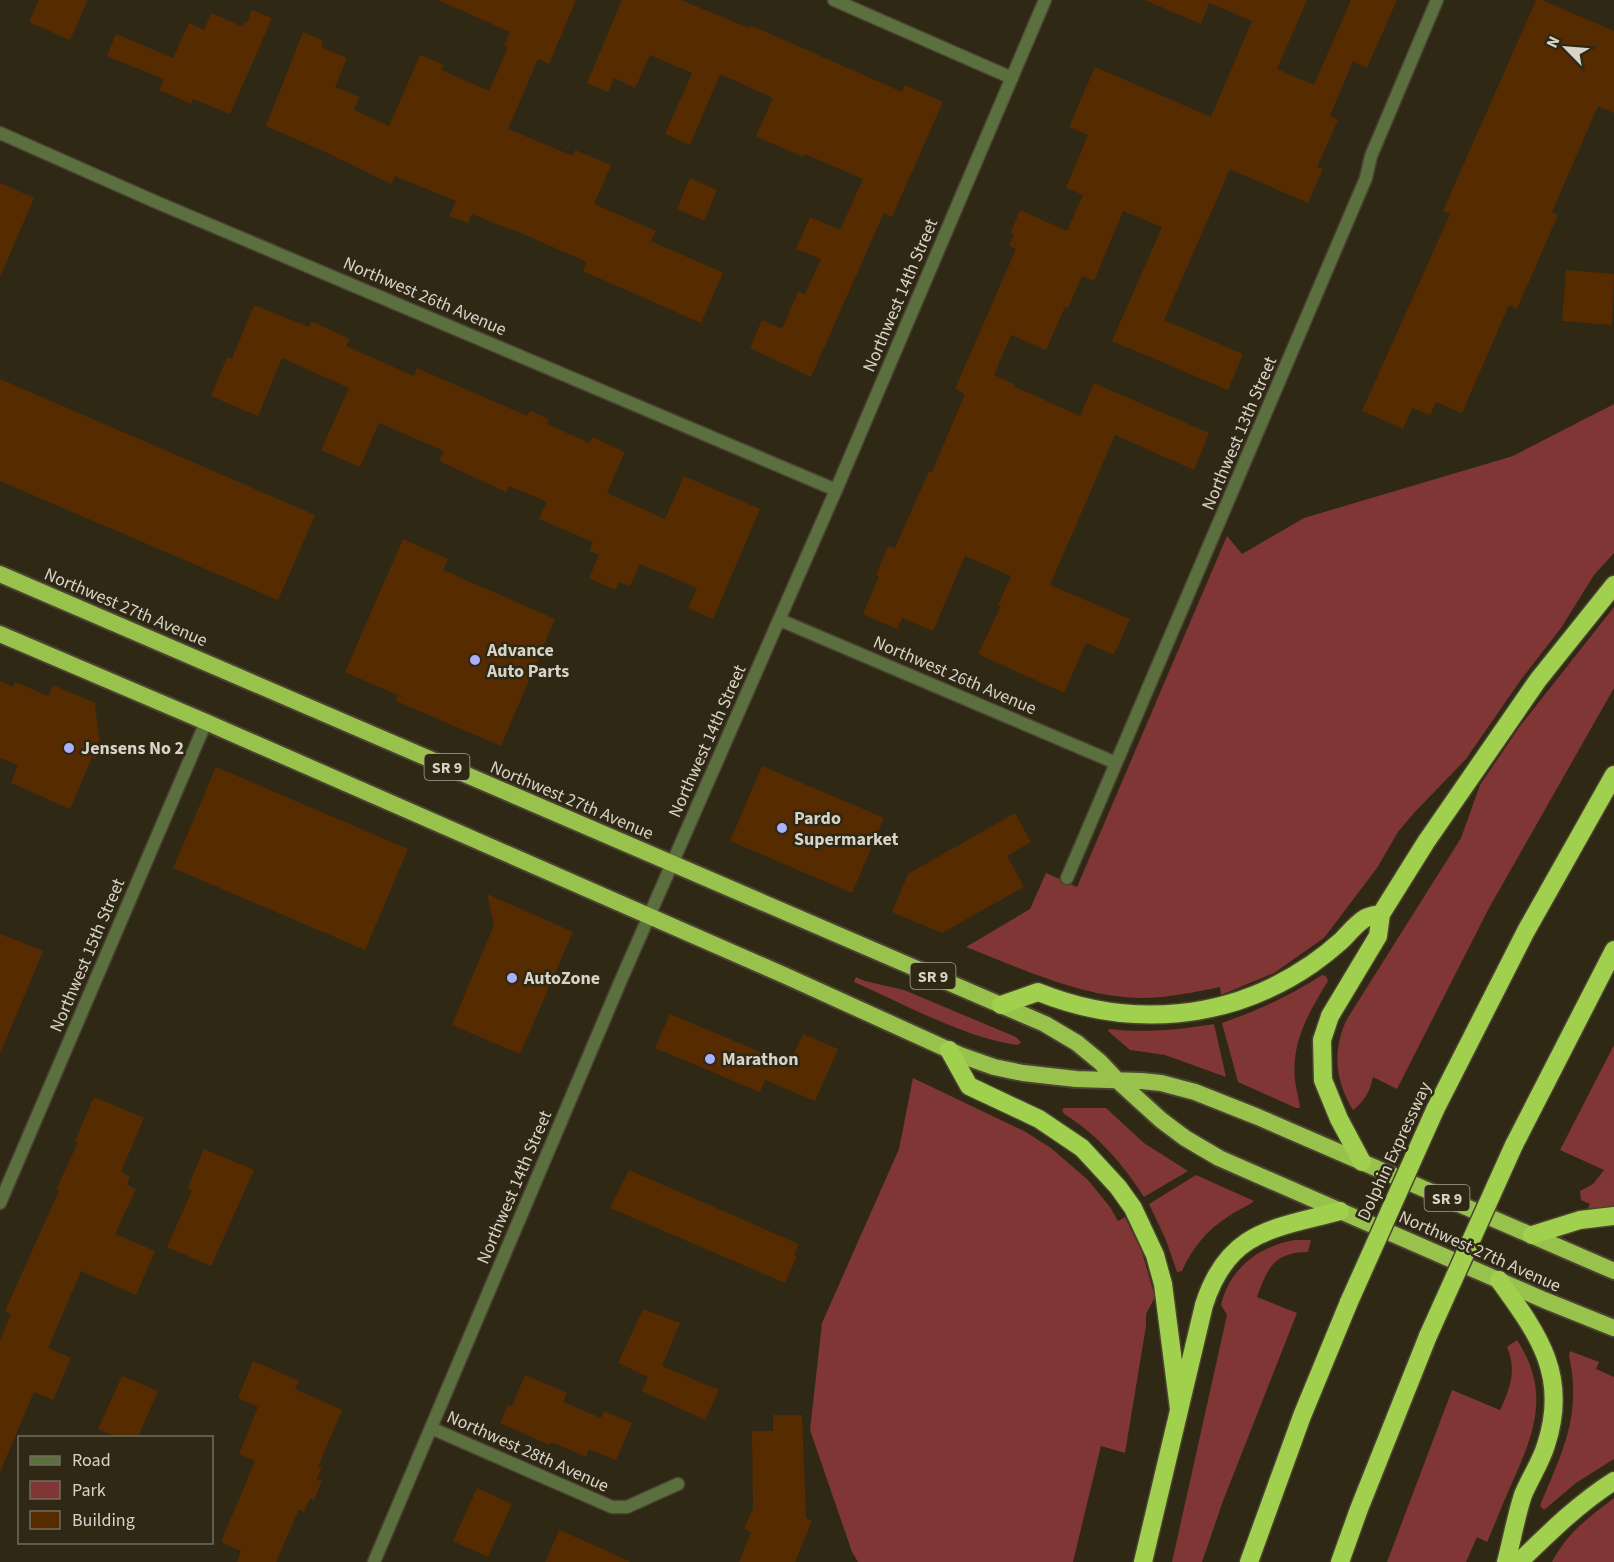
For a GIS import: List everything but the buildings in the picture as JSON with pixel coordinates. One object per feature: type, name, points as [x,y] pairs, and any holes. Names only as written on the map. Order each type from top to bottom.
[{"type":"highway","name":"Northwest 27th Avenue","points":[[0,574],[1045,1024],[1077,1043],[1161,1120],[1193,1143],[1245,1170],[1614,1328]]},
{"type":"highway","points":[[1362,1162],[1329,1098],[1323,1080],[1322,1040],[1330,1016],[1378,936],[1381,914],[1426,842],[1538,680],[1614,585]]},
{"type":"highway","name":"Northwest 27th Avenue","points":[[0,634],[206,722],[950,1050],[994,1067],[1023,1073],[1076,1079],[1161,1083],[1195,1092],[1532,1234],[1614,1271]]},
{"type":"highway","name":"Dolphin Expressway","points":[[1248,1562],[1302,1416],[1349,1302],[1435,1110],[1526,931],[1614,775]]},
{"type":"highway","points":[[1001,1005],[1038,992],[1063,1002],[1111,1013],[1168,1015],[1213,1008],[1258,993],[1292,976],[1326,953],[1365,917],[1381,914]]},
{"type":"highway","points":[[1340,1562],[1428,1336],[1514,1145],[1614,950]]},
{"type":"highway","points":[[950,1050],[969,1086],[1039,1119],[1082,1148],[1118,1187],[1133,1208],[1155,1255],[1163,1284],[1179,1409]]},
{"type":"highway","points":[[1143,1562],[1211,1282],[1221,1265],[1236,1249],[1253,1238],[1272,1229],[1340,1211]]},
{"type":"highway","points":[[1532,1234],[1580,1220],[1614,1216]]},
{"type":"highway","points":[[1499,1280],[1541,1343],[1548,1360],[1554,1391],[1551,1427],[1546,1447],[1523,1495],[1506,1562]]},
{"type":"highway","points":[[1519,1562],[1586,1500],[1614,1481]]},
{"type":"street","points":[[834,0],[1012,78]]},
{"type":"street","name":"Northwest 14th Street","points":[[374,1562],[649,916],[780,620],[1045,0]]},
{"type":"street","name":"Northwest 13th Street","points":[[1067,878],[1286,369],[1366,178],[1371,156],[1437,0]]},
{"type":"street","name":"Northwest 26th Avenue","points":[[0,134],[836,490]]},
{"type":"street","name":"Northwest 26th Avenue","points":[[780,620],[1116,763]]},
{"type":"street","name":"Northwest 15th Street","points":[[0,1203],[206,722]]},
{"type":"street","name":"Northwest 28th Avenue","points":[[431,1428],[612,1507],[627,1507],[678,1484]]},
{"type":"green space","points":[[1614,404],[1614,553],[1594,575],[1561,628],[1520,681],[1466,759],[1398,832],[1377,868],[1324,938],[1274,973],[1221,995],[1220,987],[1148,998],[1124,997],[1084,990],[966,947],[1030,909],[1046,873],[1077,887],[1227,536],[1242,554],[1304,518],[1513,456]]},
{"type":"green space","points":[[1614,607],[1614,688],[1489,908],[1397,1089],[1373,1077],[1366,1095],[1353,1110],[1342,1088],[1338,1065],[1339,1042],[1347,1019],[1461,838],[1480,785],[1520,726]]},
{"type":"green space","points":[[1322,975],[1326,976],[1328,981],[1308,1016],[1296,1053],[1295,1080],[1300,1108],[1238,1082],[1222,1023],[1298,990]]},
{"type":"green space","points":[[856,977],[904,990],[1016,1037],[1021,1042],[1018,1045],[998,1041],[956,1028],[854,982]]},
{"type":"green space","points":[[1214,1024],[1226,1077],[1165,1055],[1130,1050],[1108,1031],[1109,1029],[1162,1030]]},
{"type":"green space","points":[[1614,1045],[1614,1207],[1587,1211],[1590,1204],[1581,1200],[1580,1191],[1593,1184],[1604,1170],[1560,1150]]},
{"type":"green space","points":[[913,1078],[1024,1131],[1051,1148],[1088,1180],[1110,1207],[1118,1221],[1125,1217],[1142,1252],[1155,1297],[1146,1314],[1125,1453],[1101,1446],[1073,1562],[858,1562],[852,1552],[810,1430],[822,1323],[899,1149]]},
{"type":"green space","points":[[1064,1108],[1106,1108],[1144,1143],[1188,1171],[1144,1197],[1127,1173],[1098,1140],[1064,1114],[1062,1110]]},
{"type":"green space","points":[[1196,1175],[1254,1201],[1214,1227],[1196,1247],[1182,1271],[1177,1272],[1166,1240],[1149,1204]]},
{"type":"green space","points":[[1294,1240],[1311,1240],[1308,1252],[1287,1255],[1274,1264],[1264,1278],[1257,1297],[1297,1313],[1223,1501],[1202,1562],[1172,1562],[1227,1315],[1221,1305],[1225,1292],[1231,1280],[1247,1261],[1269,1248]]},
{"type":"green space","points":[[1517,1340],[1528,1360],[1534,1379],[1535,1416],[1525,1453],[1487,1542],[1477,1537],[1466,1562],[1387,1562],[1452,1390],[1500,1410],[1507,1395],[1512,1372],[1507,1347]]},
{"type":"green space","points":[[1570,1351],[1599,1362],[1596,1369],[1614,1377],[1614,1459],[1576,1483],[1544,1510],[1540,1506],[1563,1449],[1572,1414]]},
{"type":"green space","points":[[1614,1498],[1614,1562],[1552,1562],[1571,1534]]},
{"type":"place","name":"Advance Auto Parts","points":[[475,660]]},
{"type":"place","name":"Jensens No 2","points":[[69,748]]},
{"type":"place","name":"Pardo Supermarket","points":[[782,828]]},
{"type":"place","name":"AutoZone","points":[[512,978]]},
{"type":"place","name":"Marathon","points":[[710,1059]]}]
